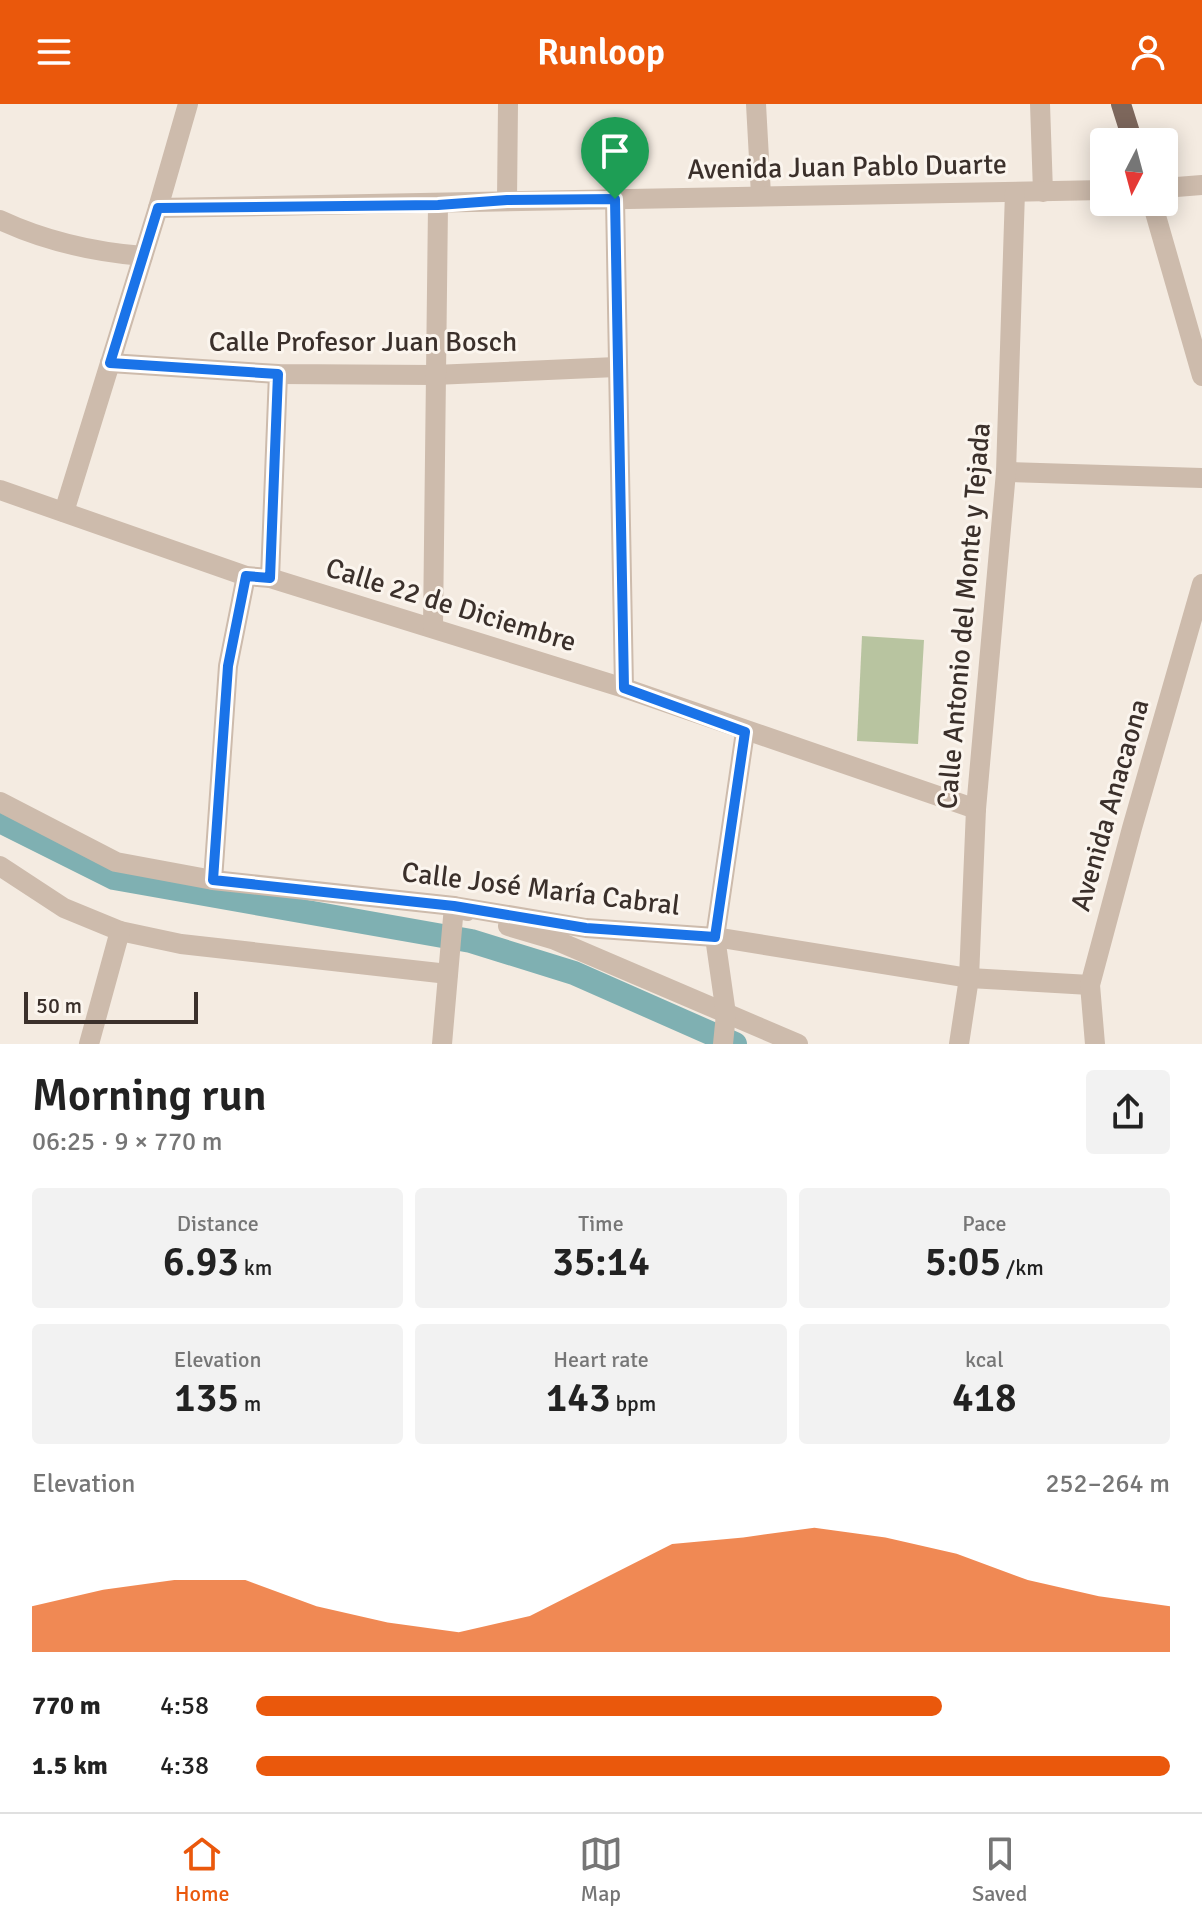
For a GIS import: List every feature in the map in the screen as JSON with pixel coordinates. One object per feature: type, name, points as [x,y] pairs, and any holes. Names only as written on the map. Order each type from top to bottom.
[{"type":"main road","points":[[1121,104],[1129,128]]},
{"type":"street","points":[[64,512],[188,104]]},
{"type":"street","points":[[507,200],[508,104]]},
{"type":"street","points":[[756,104],[761,195]]},
{"type":"street","points":[[1040,104],[1043,192]]},
{"type":"street","points":[[1178,187],[1202,185]]},
{"type":"street","name":"Avenida Juan Pablo Duarte","points":[[158,208],[1090,190]]},
{"type":"street","name":"Calle Antonio del Monte y Tejada","points":[[959,1044],[969,978],[976,809],[1006,472],[1015,192]]},
{"type":"street","points":[[615,199],[624,688]]},
{"type":"street","points":[[433,627],[438,205]]},
{"type":"street","points":[[1156,216],[1202,376]]},
{"type":"street","points":[[0,220],[70,244],[143,256]]},
{"type":"street","name":"Calle Profesor Juan Bosch","points":[[110,363],[278,374],[434,375],[616,367]]},
{"type":"street","points":[[270,578],[278,374]]},
{"type":"street","points":[[1006,472],[1202,478]]},
{"type":"street","name":"Calle 22 de Diciembre","points":[[0,490],[246,576],[270,578],[624,688],[976,809]]},
{"type":"street","points":[[213,880],[228,666],[246,576]]},
{"type":"street","name":"Avenida Anacaona","points":[[1095,1044],[1090,985],[1202,584]]},
{"type":"street","points":[[725,1028],[715,937],[745,732]]},
{"type":"street","name":"Calle José María Cabral","points":[[0,802],[116,862],[213,880],[453,916],[715,937],[969,978],[1090,985]]},
{"type":"street","points":[[0,866],[64,908],[120,931],[181,944],[448,974]]},
{"type":"street","points":[[442,1044],[453,916],[503,925],[555,940],[725,1028],[798,1044]]},
{"type":"street","points":[[89,1044],[120,931]]},
{"type":"green space","points":[[862,636],[924,640],[918,744],[857,741]]},
{"type":"waterway","points":[[0,821],[114,878],[471,941],[574,973],[735,1044]]},
{"type":"route","points":[[615,199],[624,688],[745,732],[715,937],[586,928],[454,906],[213,880],[228,666],[246,576],[270,578],[278,374],[110,363],[158,208],[438,205],[507,200],[615,199]]}]
